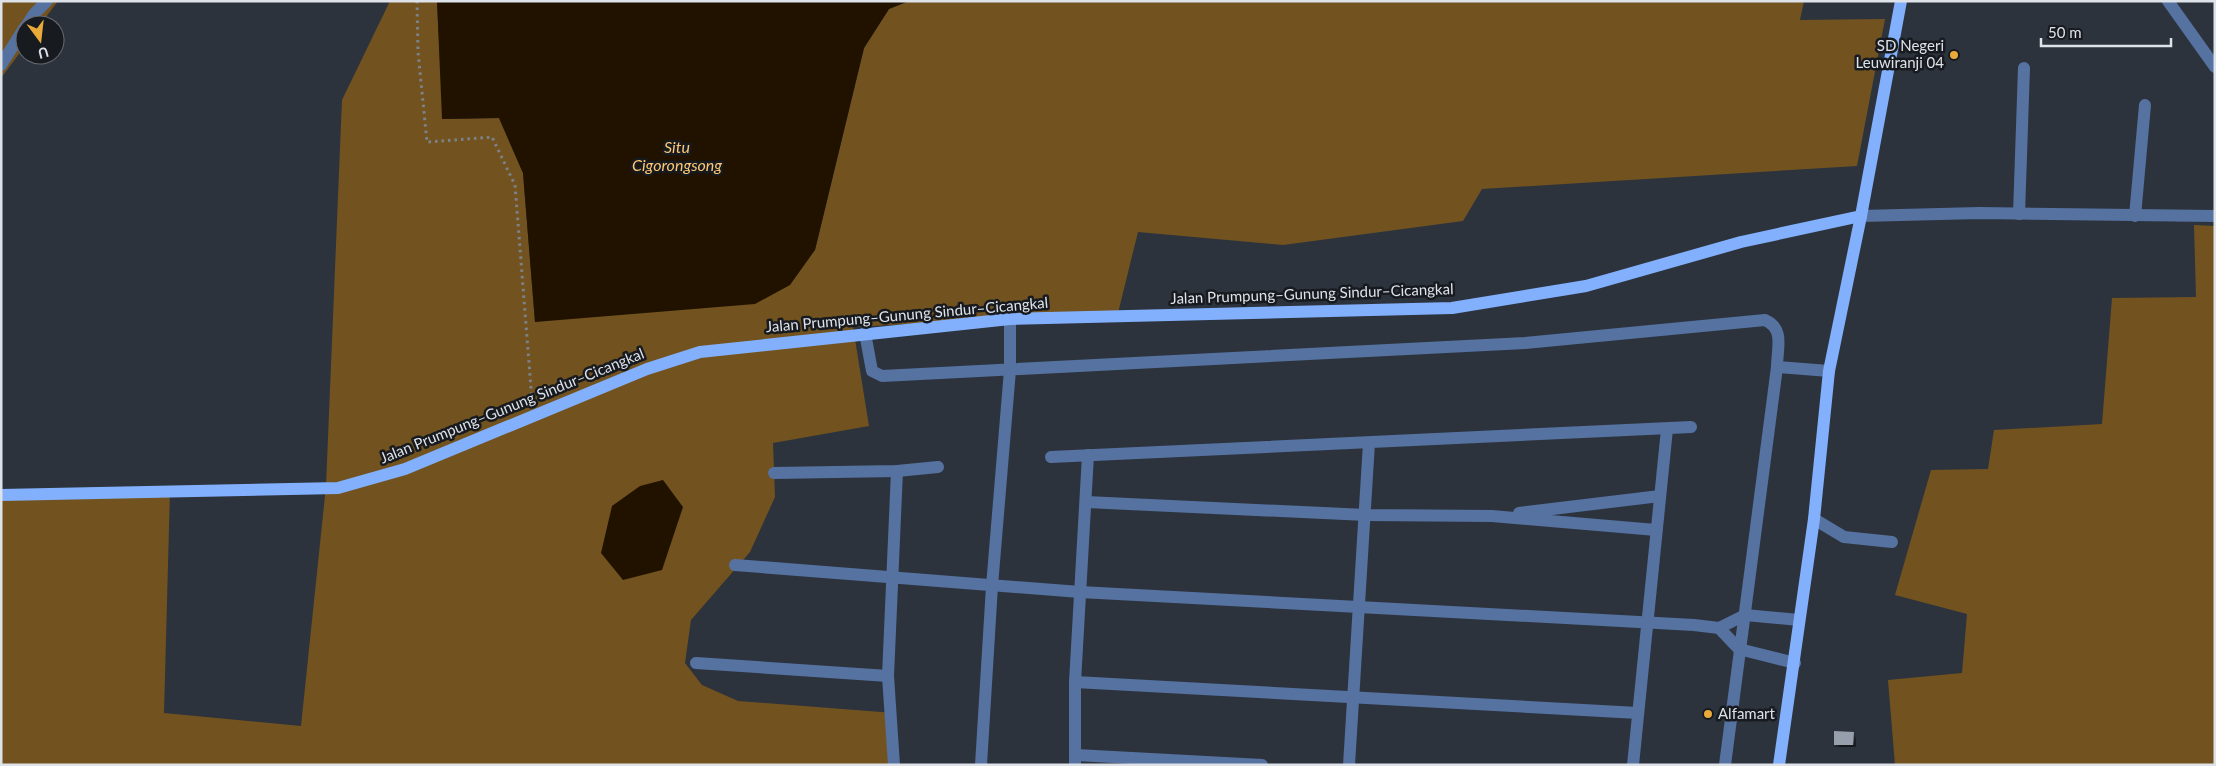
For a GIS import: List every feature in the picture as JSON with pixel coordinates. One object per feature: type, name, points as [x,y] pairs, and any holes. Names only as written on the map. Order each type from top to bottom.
[{"type":"main road","points":[[1779,765],[1814,519],[1828,370],[1861,216],[1901,1]]},
{"type":"main road","name":"Jalan Prumpung–Gunung Sindur–Cicangkal","points":[[1,495],[338,488],[405,469],[647,369],[700,352],[1010,318],[1452,308],[1586,286],[1741,242],[1861,216]]},
{"type":"street","points":[[33,15],[47,1]]},
{"type":"street","points":[[2168,1],[2215,67]]},
{"type":"street","points":[[1,65],[15,43]]},
{"type":"street","points":[[2019,214],[2024,68]]},
{"type":"street","points":[[2135,216],[2145,105]]},
{"type":"street","points":[[1861,216],[2019,214],[2215,216]]},
{"type":"street","points":[[981,765],[992,586],[1010,370],[1010,318]]},
{"type":"street","points":[[865,333],[872,371],[882,376],[1524,343],[1765,320],[1774,324],[1778,331],[1777,367],[1725,765]]},
{"type":"street","points":[[1777,367],[1828,370]]},
{"type":"street","points":[[1051,457],[1691,427]]},
{"type":"street","points":[[1633,765],[1667,429]]},
{"type":"street","points":[[1350,765],[1369,443]]},
{"type":"street","points":[[1088,455],[1075,682],[1075,760],[1262,765]]},
{"type":"street","points":[[774,473],[897,471],[938,467]]},
{"type":"street","points":[[894,765],[888,676],[894,577],[897,471]]},
{"type":"street","points":[[1492,516],[1660,496]]},
{"type":"street","points":[[1086,502],[1366,515],[1492,516],[1656,530]]},
{"type":"street","points":[[1814,519],[1844,537],[1892,542]]},
{"type":"street","points":[[735,565],[1080,592],[1719,628],[1745,614],[1799,620]]},
{"type":"street","points":[[1719,628],[1739,649],[1795,663]]},
{"type":"street","points":[[696,663],[888,676]]},
{"type":"street","points":[[1075,682],[1638,713]]},
{"type":"path","points":[[417,1],[418,52],[427,142],[492,137],[515,185],[533,417]]},
{"type":"shaded area","points":[[1,1],[58,1],[48,15],[15,15],[15,59],[1,78]]},
{"type":"shaded area","points":[[390,1],[437,1],[443,119],[499,118],[523,173],[535,322],[815,250],[864,48],[889,9],[909,1],[1804,1],[1800,20],[1885,19],[1857,166],[1482,189],[1463,221],[1283,245],[1138,232],[1118,313],[853,327],[869,426],[773,443],[775,497],[750,552],[691,620],[685,663],[702,685],[738,701],[894,713],[893,765],[1,765],[1,494],[170,490],[164,713],[301,726],[326,486],[342,100]]},
{"type":"shaded area","points":[[2194,225],[2215,226],[2215,765],[1895,765],[1888,680],[1962,673],[1967,614],[1895,595],[1931,470],[1988,469],[1994,430],[2102,424],[2112,298],[2196,297]]},
{"type":"water","name":"Situ Cigorongsong","points":[[437,1],[909,1],[889,9],[864,48],[815,250],[790,285],[755,304],[535,322],[523,173],[499,118],[442,119]]},
{"type":"water","points":[[663,480],[683,507],[662,570],[623,580],[601,553],[612,506],[640,486]]},
{"type":"building","points":[[1834,731],[1854,732],[1853,745],[1834,745]]},
{"type":"place","name":"SD Negeri Leuwiranji 04","points":[[1954,55]]},
{"type":"place","name":"Alfamart","points":[[1708,714]]}]
